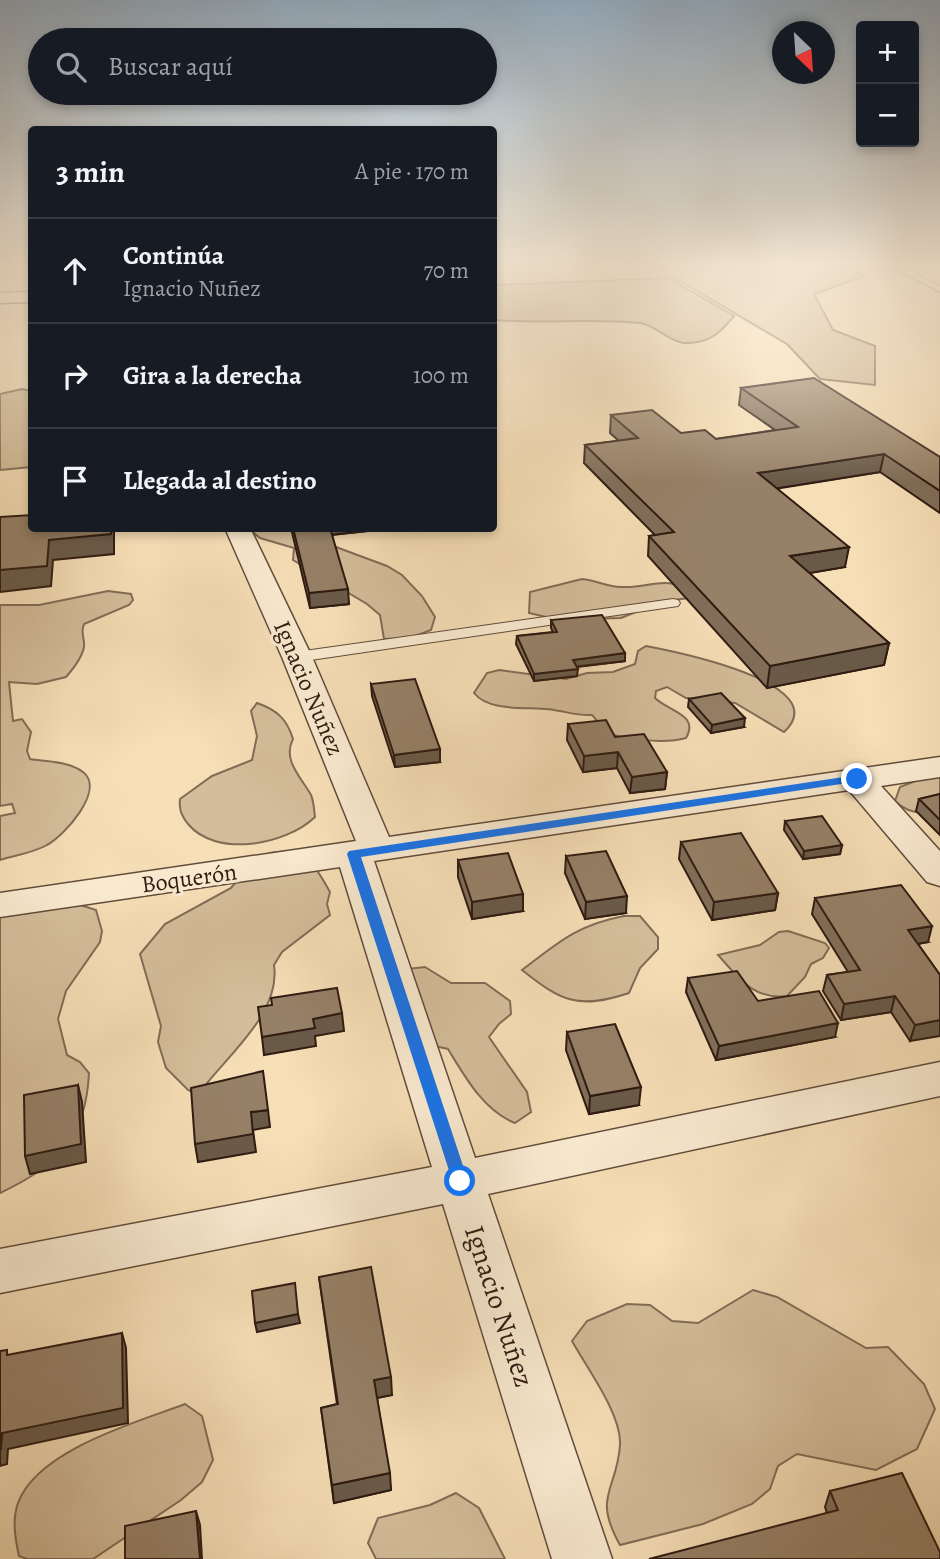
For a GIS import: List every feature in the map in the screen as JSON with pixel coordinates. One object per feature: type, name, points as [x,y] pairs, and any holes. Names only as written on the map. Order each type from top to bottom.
[{"type":"street","name":"Ignacio Nuñez","points":[[239,532],[297,657],[365,852],[460,1181],[582,1559]]},
{"type":"street","name":"Boquerón","points":[[0,905],[940,767]]},
{"type":"street","points":[[857,779],[940,874]]},
{"type":"street","points":[[0,1271],[460,1181],[940,1079]]},
{"type":"lane","points":[[297,657],[673,603]]},
{"type":"shaded area","points":[[666,336],[713,336],[693,343],[673,340]]},
{"type":"shaded area","points":[[773,336],[848,336],[875,346],[875,385],[820,379],[787,344]]},
{"type":"shaded area","points":[[22,389],[28,390],[28,467],[0,470],[0,394]]},
{"type":"shaded area","points":[[253,532],[315,532],[336,547],[387,566],[402,575],[422,596],[435,617],[431,630],[410,638],[384,639],[380,615],[367,604],[293,560],[294,548],[260,538]]},
{"type":"shaded area","points":[[582,579],[621,587],[667,583],[685,589],[695,597],[661,602],[621,618],[559,620],[529,613],[530,592]]},
{"type":"shaded area","points":[[108,591],[131,594],[133,600],[129,605],[84,624],[83,651],[66,677],[37,684],[9,682],[13,721],[22,719],[31,732],[27,751],[30,759],[77,768],[89,780],[89,790],[80,812],[54,840],[36,850],[0,860],[0,816],[15,813],[12,804],[0,806],[0,605],[39,605]]},
{"type":"shaded area","points":[[646,646],[745,672],[770,685],[788,699],[794,714],[784,732],[735,703],[686,698],[667,687],[656,691],[655,698],[686,719],[689,730],[686,738],[668,741],[642,740],[609,733],[592,715],[500,706],[490,704],[474,693],[487,673],[499,670],[566,679],[587,673],[613,672],[635,664],[638,651]]},
{"type":"shaded area","points":[[257,703],[276,712],[288,726],[293,739],[290,747],[291,761],[311,795],[315,817],[287,835],[269,840],[251,844],[216,841],[200,835],[188,824],[181,812],[180,799],[212,776],[252,760],[257,736],[251,711]]},
{"type":"shaded area","points":[[933,774],[940,774],[940,810],[916,812],[905,809],[895,801],[900,787]]},
{"type":"shaded area","points":[[287,851],[303,857],[318,871],[330,892],[327,904],[330,915],[282,952],[274,965],[270,999],[262,1015],[204,1087],[209,1100],[188,1090],[166,1068],[158,1042],[161,1026],[140,954],[165,924],[231,888],[255,859],[270,853]]},
{"type":"shaded area","points":[[68,901],[96,910],[102,931],[100,942],[66,991],[58,1019],[67,1055],[80,1062],[89,1073],[87,1096],[75,1132],[65,1147],[38,1172],[0,1193],[0,909]]},
{"type":"shaded area","points":[[624,916],[640,916],[658,937],[658,949],[640,968],[629,993],[596,1001],[571,1000],[548,989],[522,970],[558,943],[581,930]]},
{"type":"shaded area","points":[[788,931],[825,943],[829,948],[823,958],[811,964],[805,977],[787,996],[765,995],[756,991],[740,979],[718,955],[760,945],[779,932]]},
{"type":"shaded area","points":[[425,967],[451,983],[485,983],[510,1001],[511,1014],[489,1037],[527,1092],[531,1112],[515,1123],[504,1118],[485,1102],[468,1082],[448,1049],[430,1045],[407,969]]},
{"type":"shaded area","points":[[753,1290],[777,1297],[866,1348],[888,1347],[924,1384],[935,1409],[917,1449],[876,1470],[797,1454],[778,1466],[770,1489],[752,1504],[703,1524],[620,1545],[612,1528],[607,1504],[618,1460],[619,1433],[610,1406],[572,1341],[587,1321],[627,1304],[650,1305],[672,1321],[698,1323]]},
{"type":"shaded area","points":[[185,1404],[202,1416],[213,1460],[202,1482],[181,1500],[93,1559],[27,1559],[19,1556],[15,1529],[18,1503],[29,1484],[45,1468],[91,1440]]},
{"type":"shaded area","points":[[456,1493],[479,1508],[505,1559],[376,1559],[368,1543],[378,1518],[430,1505]]},
{"type":"building","points":[[814,378],[940,457],[940,491],[884,454],[758,473],[849,547],[790,556],[889,643],[770,666],[649,536],[674,532],[585,445],[638,438],[611,415],[652,410],[681,433],[705,430],[716,439],[798,427],[741,388]]},
{"type":"building","points":[[28,515],[28,532],[111,534],[49,540],[47,566],[0,570],[0,517]]},
{"type":"building","points":[[294,532],[331,532],[348,589],[309,593]]},
{"type":"building","points":[[602,615],[625,653],[573,660],[578,669],[534,674],[517,636],[557,632],[551,620]]},
{"type":"building","points":[[415,679],[440,749],[394,755],[371,684]]},
{"type":"building","points":[[721,693],[745,718],[712,725],[689,699]]},
{"type":"building","points":[[606,720],[615,737],[644,734],[667,772],[632,777],[618,752],[584,756],[568,724]]},
{"type":"building","points":[[940,794],[940,820],[919,799]]},
{"type":"building","points":[[822,816],[842,845],[804,851],[785,821]]},
{"type":"building","points":[[741,833],[778,893],[714,902],[681,842]]},
{"type":"building","points":[[606,851],[627,896],[586,902],[566,856]]},
{"type":"building","points":[[508,853],[523,894],[472,902],[458,860]]},
{"type":"building","points":[[901,885],[932,926],[908,930],[940,975],[940,1020],[915,1025],[895,996],[844,1004],[827,975],[860,970],[815,898]]},
{"type":"building","points":[[737,971],[758,1001],[819,991],[838,1023],[719,1046],[688,978]]},
{"type":"building","points":[[337,988],[342,1013],[313,1019],[315,1028],[262,1037],[258,1007],[272,1005],[271,998]]},
{"type":"building","points":[[615,1024],[641,1087],[590,1096],[567,1032]]},
{"type":"building","points":[[263,1071],[268,1110],[251,1112],[253,1134],[195,1144],[191,1088]]},
{"type":"building","points":[[78,1085],[81,1144],[25,1156],[24,1095]]},
{"type":"building","points":[[371,1267],[391,1377],[374,1380],[390,1473],[332,1485],[321,1408],[338,1404],[319,1277]]},
{"type":"building","points":[[295,1283],[298,1314],[255,1323],[252,1291]]},
{"type":"building","points":[[122,1333],[123,1408],[2,1433],[0,1449],[0,1351],[7,1350],[7,1355]]},
{"type":"building","points":[[902,1473],[940,1552],[940,1559],[649,1559],[838,1510],[830,1491]]},
{"type":"building","points":[[196,1511],[200,1559],[125,1559],[125,1526]]},
{"type":"route","points":[[460,1181],[354,854],[857,779]]}]
